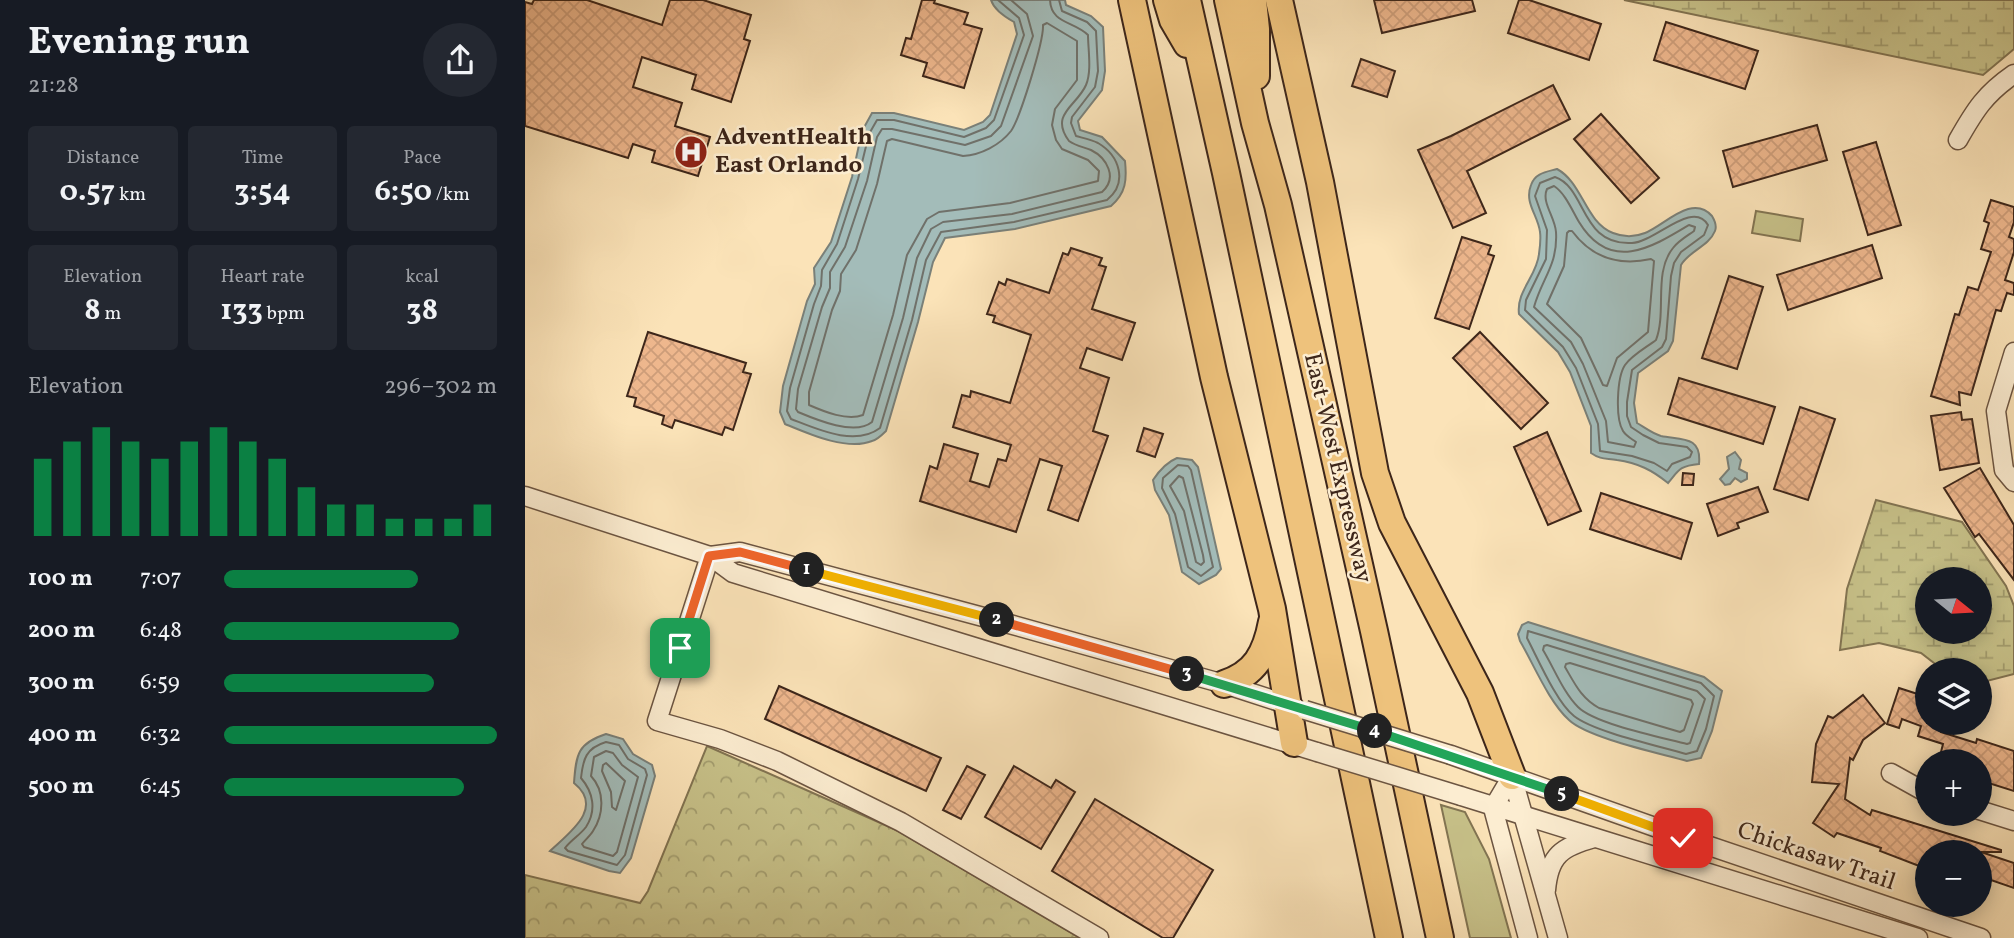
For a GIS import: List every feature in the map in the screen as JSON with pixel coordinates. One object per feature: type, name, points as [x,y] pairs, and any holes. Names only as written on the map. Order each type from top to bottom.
[{"type":"highway","points":[[1132,0],[1214,377],[1305,748]]},
{"type":"highway","points":[[1167,0],[1173,20],[1205,76]]},
{"type":"highway","name":"East-West Expressway","points":[[1187,0],[1389,938]]},
{"type":"highway","name":"East-West Expressway","points":[[1228,0],[1255,123],[1278,205],[1440,938]]},
{"type":"highway","points":[[1253,0],[1256,29],[1255,123]]},
{"type":"highway","points":[[1279,3],[1319,182],[1375,473],[1397,534],[1481,693],[1512,776]]},
{"type":"highway","points":[[1224,684],[1240,679],[1252,670],[1269,638],[1273,617]]},
{"type":"street","points":[[1958,140],[1977,106],[1996,86],[2014,74]]},
{"type":"street","points":[[2014,352],[1996,411],[2004,470],[2014,482]]},
{"type":"street","name":"Chickasaw Trail","points":[[525,496],[709,556],[733,573],[1918,938]]},
{"type":"street","name":"Chickasaw Trail","points":[[709,556],[740,552],[1224,684],[1451,755],[1683,838],[1982,938]]},
{"type":"street","points":[[709,556],[657,721],[750,750],[901,822],[1099,938]]},
{"type":"street","points":[[1891,773],[1915,786]]},
{"type":"street","points":[[1512,776],[1493,808],[1528,938]]},
{"type":"street","points":[[1512,776],[1557,938]]},
{"type":"street","points":[[1992,814],[2014,821]]},
{"type":"street","points":[[1545,893],[1548,872],[1561,851],[1572,844],[1594,838]]},
{"type":"green space","points":[[1624,0],[2014,0],[2014,49],[1983,75]]},
{"type":"green space","points":[[1756,211],[1803,219],[1800,241],[1752,233]]},
{"type":"green space","points":[[1876,500],[1962,522],[2006,586],[2014,606],[2014,674],[1992,680],[1992,658],[1927,658],[1921,653],[1879,643],[1840,650],[1847,589]]},
{"type":"green space","points":[[707,746],[894,829],[1080,938],[525,938],[525,875],[640,903],[648,891]]},
{"type":"green space","points":[[1441,805],[1465,812],[1489,859],[1511,938],[1470,938]]},
{"type":"water","points":[[991,0],[1065,0],[1066,5],[1091,16],[1103,27],[1105,71],[1102,90],[1078,121],[1080,130],[1102,137],[1125,161],[1123,191],[1111,206],[1015,229],[945,238],[933,262],[886,431],[878,438],[862,444],[840,443],[785,424],[780,412],[783,386],[807,301],[815,284],[814,268],[831,242],[852,177],[862,131],[872,113],[894,113],[964,130],[983,122],[990,115],[1017,34],[1014,22],[997,10]]},
{"type":"water","points":[[1557,169],[1573,183],[1596,220],[1613,233],[1629,236],[1641,234],[1678,213],[1696,208],[1704,210],[1715,222],[1716,229],[1712,236],[1681,265],[1673,341],[1668,351],[1638,373],[1634,403],[1637,423],[1658,435],[1693,443],[1699,455],[1699,464],[1680,469],[1668,483],[1638,465],[1601,458],[1591,453],[1591,426],[1570,372],[1558,352],[1519,314],[1523,291],[1535,269],[1540,246],[1539,226],[1530,203],[1529,191],[1538,175]]},
{"type":"water","points":[[1735,452],[1741,460],[1739,469],[1747,473],[1747,479],[1741,482],[1735,478],[1725,485],[1720,479],[1729,469],[1727,457]]},
{"type":"water","points":[[1177,458],[1192,460],[1198,467],[1221,569],[1216,575],[1199,584],[1182,572],[1169,515],[1155,490],[1153,480],[1163,467]]},
{"type":"water","points":[[1528,622],[1704,677],[1722,691],[1712,731],[1701,758],[1687,761],[1625,744],[1578,727],[1569,720],[1548,693],[1520,641],[1518,634],[1522,625]]},
{"type":"water","points":[[606,734],[623,739],[633,754],[652,765],[655,776],[631,858],[620,873],[550,851],[581,820],[585,811],[583,792],[574,783],[580,751],[589,741]]},
{"type":"building","points":[[534,0],[587,0],[662,25],[670,0],[703,0],[751,15],[744,39],[750,41],[731,102],[692,89],[696,75],[642,57],[633,87],[682,103],[675,126],[710,137],[698,176],[652,162],[655,151],[633,144],[628,158],[525,126],[525,2],[532,4]]},
{"type":"building","points":[[922,0],[935,0],[934,3],[968,13],[964,24],[982,29],[964,88],[923,76],[927,63],[901,55],[906,38],[911,39]]},
{"type":"building","points":[[1374,0],[1472,0],[1475,11],[1382,33]]},
{"type":"building","points":[[1519,0],[1529,0],[1601,24],[1589,60],[1508,33]]},
{"type":"building","points":[[1666,22],[1758,51],[1745,89],[1654,60]]},
{"type":"building","points":[[1361,59],[1395,71],[1387,97],[1352,86]]},
{"type":"building","points":[[1553,85],[1570,119],[1467,171],[1486,213],[1453,228],[1418,150]]},
{"type":"building","points":[[1601,114],[1659,178],[1631,203],[1574,139]]},
{"type":"building","points":[[1817,125],[1827,160],[1733,187],[1723,151]]},
{"type":"building","points":[[1876,142],[1901,225],[1868,235],[1843,152]]},
{"type":"building","points":[[1991,200],[2014,207],[2014,222],[2009,237],[2014,239],[2014,252],[2005,280],[2014,283],[2014,295],[2007,293],[2001,311],[1996,310],[1971,395],[1959,392],[1960,405],[1931,396],[1955,314],[1959,315],[1968,287],[1978,290],[1991,252],[1981,249],[1989,223],[1984,221]]},
{"type":"building","points":[[1462,237],[1491,246],[1488,254],[1494,256],[1469,329],[1435,318]]},
{"type":"building","points":[[1872,245],[1882,278],[1788,310],[1777,275]]},
{"type":"building","points":[[1071,248],[1102,258],[1099,265],[1106,267],[1092,309],[1135,323],[1122,360],[1087,348],[1080,368],[1109,378],[1093,431],[1108,436],[1078,521],[1048,510],[1062,466],[1040,459],[1016,532],[920,501],[930,466],[937,469],[944,444],[978,454],[970,481],[989,487],[998,459],[1006,461],[1011,445],[953,427],[962,395],[970,397],[971,391],[1010,403],[1031,335],[993,322],[995,316],[987,314],[999,282],[1005,285],[1007,279],[1049,293],[1063,253],[1068,255]]},
{"type":"building","points":[[1729,276],[1763,287],[1737,369],[1702,358]]},
{"type":"building","points":[[648,332],[746,363],[743,372],[751,374],[733,430],[725,427],[722,435],[675,420],[672,428],[662,424],[664,416],[634,406],[636,398],[627,396]]},
{"type":"building","points":[[1480,332],[1548,403],[1521,429],[1453,358]]},
{"type":"building","points":[[1679,378],[1775,407],[1763,444],[1668,414]]},
{"type":"building","points":[[1800,407],[1835,419],[1808,500],[1774,489]]},
{"type":"building","points":[[1961,412],[1962,420],[1972,419],[1979,463],[1940,470],[1931,416]]},
{"type":"building","points":[[1144,428],[1163,434],[1155,457],[1137,451]]},
{"type":"building","points":[[1547,432],[1581,511],[1548,525],[1514,447]]},
{"type":"building","points":[[1980,468],[2014,525],[2014,580],[1979,534],[1975,537],[1944,488]]},
{"type":"building","points":[[1683,473],[1694,474],[1693,485],[1682,485]]},
{"type":"building","points":[[1758,487],[1768,512],[1737,523],[1739,528],[1718,536],[1707,504]]},
{"type":"building","points":[[1601,493],[1692,523],[1681,559],[1590,529]]},
{"type":"building","points":[[779,686],[941,758],[926,791],[765,719]]},
{"type":"building","points":[[1899,688],[1915,693],[1915,724],[1902,719],[1899,728],[1887,724]]},
{"type":"building","points":[[1863,695],[1885,723],[1863,740],[1853,760],[1850,758],[1845,799],[1870,815],[1872,810],[1915,823],[1915,826],[1924,826],[1969,840],[1915,840],[1915,864],[1880,851],[1881,848],[1837,833],[1834,837],[1813,823],[1839,784],[1812,782],[1816,744],[1828,716],[1833,718]]},
{"type":"building","points":[[1951,735],[1976,743],[1977,739],[2014,751],[2014,791],[1992,784],[1992,749],[1942,749],[1943,744],[1918,736]]},
{"type":"building","points":[[967,766],[985,775],[961,819],[943,810]]},
{"type":"building","points":[[1014,766],[1051,788],[1056,780],[1075,792],[1041,849],[985,817]]},
{"type":"building","points":[[1095,799],[1213,870],[1173,938],[1163,938],[1052,871]]},
{"type":"building","points":[[1992,856],[2014,863],[2014,888],[1992,880]]},
{"type":"place","name":"AdventHealth East Orlando","points":[[691,152]]},
{"type":"route","points":[[680,648],[709,556],[740,552],[1224,684],[1451,755],[1683,838]]}]
